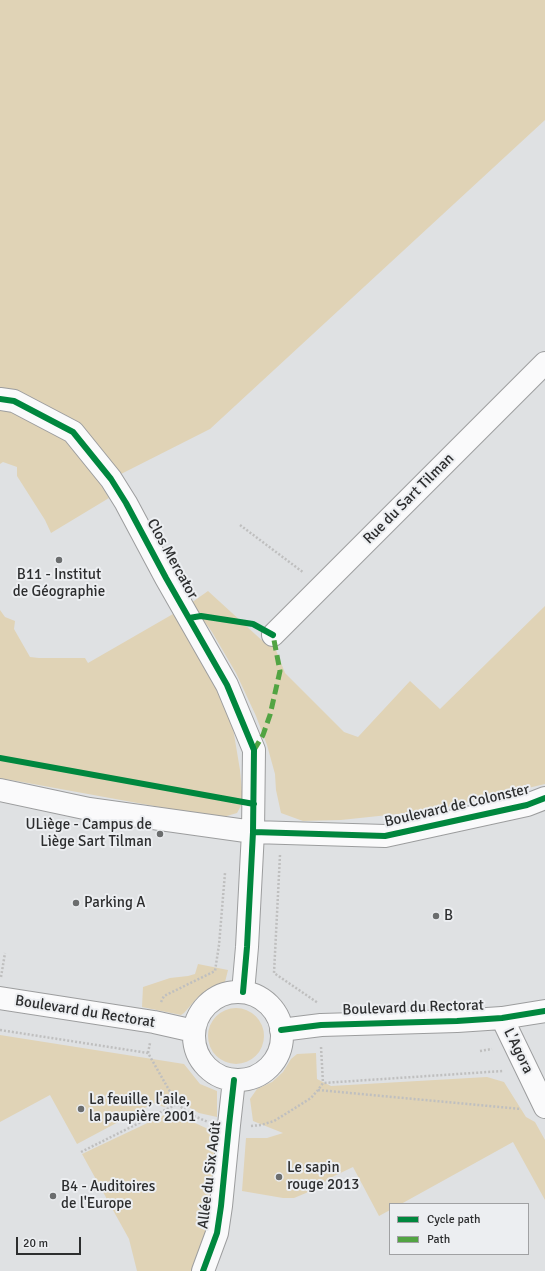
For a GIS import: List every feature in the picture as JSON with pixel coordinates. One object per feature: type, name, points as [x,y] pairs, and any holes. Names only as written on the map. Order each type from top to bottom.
[{"type":"street","name":"Rue du Sart Tilman","points":[[273,636],[545,363]]},
{"type":"street","name":"Clos Mercator","points":[[0,399],[14,401],[73,432],[111,479],[126,503],[159,565],[227,685],[254,750],[253,832]]},
{"type":"street","name":"Boulevard de Colonster","points":[[0,790],[89,809],[253,832],[385,836],[527,805],[545,798]]},
{"type":"street","points":[[243,992],[253,832]]},
{"type":"street","points":[[243,992],[257,996],[268,1005],[277,1016],[281,1030],[280,1049],[270,1066],[254,1077],[234,1080],[217,1075],[204,1064],[195,1048],[194,1031],[199,1014],[210,1001],[226,994],[243,992]]},
{"type":"street","name":"Boulevard du Rectorat","points":[[0,998],[154,1022],[194,1031]]},
{"type":"street","name":"Boulevard du Rectorat","points":[[281,1030],[320,1025],[457,1021],[502,1018],[545,1011]]},
{"type":"street","name":"L'Agora","points":[[502,1018],[545,1107]]},
{"type":"street","name":"Allée du Six Août","points":[[203,1271],[217,1234],[234,1080]]},
{"type":"path","points":[[240,525],[322,586]]},
{"type":"path","points":[[246,1126],[261,1125],[274,1121],[311,1098],[323,1083],[320,1004],[274,972],[280,833]]},
{"type":"path","points":[[211,1123],[192,1115],[178,1104],[148,1053],[154,1022],[164,996],[214,971],[220,945],[225,873]]},
{"type":"path","points":[[1,977],[5,952]]},
{"type":"path","points":[[0,1030],[148,1053]]},
{"type":"path","points":[[323,1083],[527,1070]]},
{"type":"path","points":[[318,1090],[522,1109]]},
{"type":"path","points":[[81,1152],[178,1104]]},
{"type":"shaded area","points":[[0,0],[545,0],[545,120],[210,429],[121,474],[75,420],[20,395],[0,392]]},
{"type":"shaded area","points":[[0,408],[26,415],[61,432],[85,459],[109,498],[51,533],[45,520],[17,476],[17,467],[3,462],[0,464]]},
{"type":"shaded area","points":[[208,591],[267,645],[272,642],[285,673],[344,732],[358,737],[410,681],[440,709],[545,606],[545,784],[435,810],[341,820],[303,821],[281,813],[276,790],[275,774],[267,745],[256,716],[236,673],[212,632],[191,603]]},
{"type":"shaded area","points":[[0,610],[5,617],[15,621],[14,629],[30,657],[85,658],[88,663],[173,614],[219,689],[233,728],[240,770],[243,802],[237,813],[220,818],[0,778]]},
{"type":"shaded area","points":[[198,964],[228,970],[225,982],[211,987],[197,998],[181,1015],[142,1007],[143,987],[170,978],[195,974]]},
{"type":"shaded area","points":[[230,1008],[242,1008],[256,1016],[264,1030],[262,1047],[256,1056],[242,1064],[230,1064],[220,1059],[213,1052],[208,1042],[208,1030],[213,1020],[220,1013]]},
{"type":"shaded area","points":[[0,1035],[184,1064],[200,1084],[217,1091],[217,1117],[199,1113],[177,1100],[164,1107],[154,1103],[77,1144],[50,1095],[0,1122]]},
{"type":"shaded area","points":[[316,1053],[317,1079],[331,1086],[487,1077],[504,1082],[526,1117],[535,1122],[545,1140],[545,1200],[513,1142],[403,1203],[389,1203],[389,1211],[379,1216],[353,1167],[294,1198],[283,1198],[242,1191],[246,1138],[267,1138],[283,1133],[253,1121],[250,1099],[257,1089],[272,1082],[283,1072],[291,1059],[297,1054]]},
{"type":"shaded area","points":[[177,1109],[195,1123],[219,1132],[209,1234],[195,1271],[137,1271],[129,1239],[82,1154]]},
{"type":"marked path","points":[[254,750],[263,735],[270,715],[280,671],[273,635]]},
{"type":"cycle path","points":[[0,399],[14,401],[73,432],[111,479],[126,503],[166,578],[227,685],[254,750],[253,832],[243,992]]},
{"type":"cycle path","points":[[189,618],[201,616],[253,624],[273,635]]},
{"type":"cycle path","points":[[0,758],[254,804]]},
{"type":"cycle path","points":[[253,832],[385,836],[527,805],[545,798]]},
{"type":"cycle path","points":[[281,1030],[321,1025],[457,1021],[502,1018],[545,1011]]},
{"type":"cycle path","points":[[203,1271],[217,1233],[234,1080]]},
{"type":"place","name":"B11 - Institut de Géographie","points":[[59,560]]},
{"type":"place","name":"ULiège - Campus de Liège Sart Tilman","points":[[160,834]]},
{"type":"place","name":"Parking A","points":[[76,903]]},
{"type":"place","name":"B","points":[[436,916]]},
{"type":"place","name":"La feuille, l'aile, la paupière 2001","points":[[81,1109]]},
{"type":"place","name":"Le sapin rouge 2013","points":[[279,1177]]},
{"type":"place","name":"B4 - Auditoires de l'Europe","points":[[53,1196]]}]
